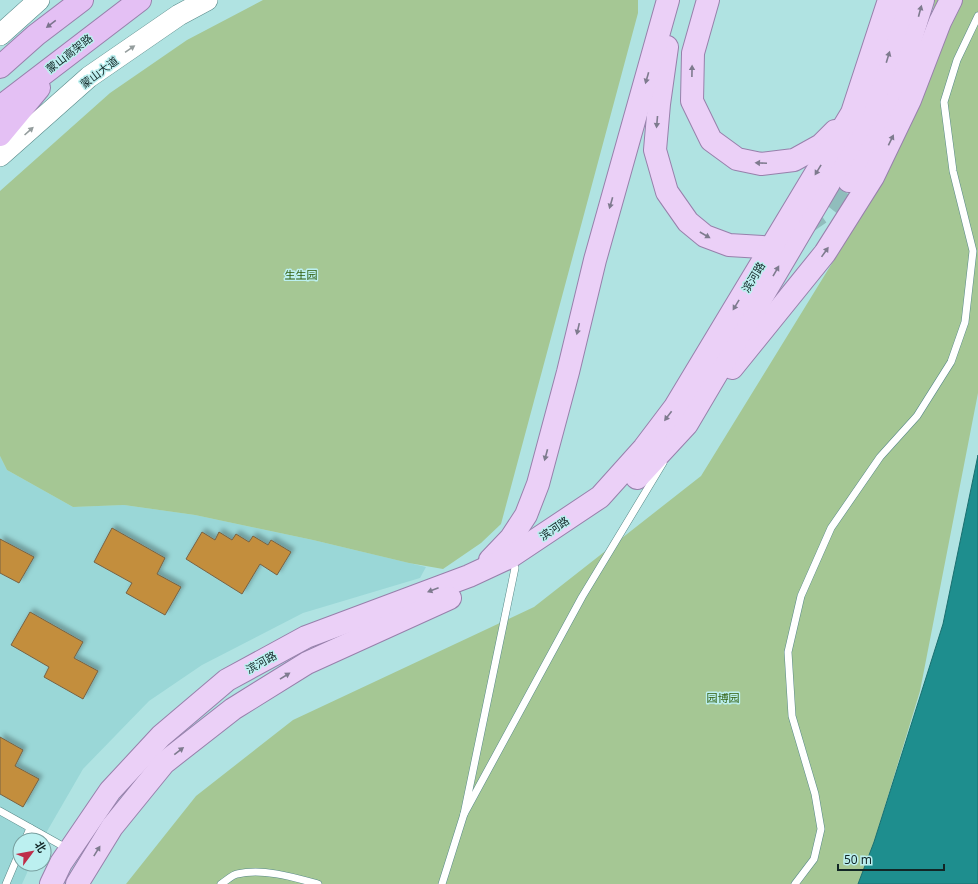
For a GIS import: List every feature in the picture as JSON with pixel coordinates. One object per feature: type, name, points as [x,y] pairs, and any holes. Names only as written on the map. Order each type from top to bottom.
[{"type":"highway","points":[[0,67],[36,35],[82,0]]},
{"type":"highway","name":"蒙山高架路","points":[[0,107],[65,55],[140,0]]},
{"type":"highway","points":[[0,135],[65,55]]},
{"type":"main road","points":[[0,35],[39,0]]},
{"type":"main road","name":"蒙山大道","points":[[0,156],[89,77],[179,15],[207,0]]},
{"type":"main road","points":[[669,0],[667,52],[659,104],[655,150],[667,192],[688,222],[705,236],[729,245],[762,247]]},
{"type":"main road","points":[[468,576],[495,556],[511,538],[526,515],[538,484],[568,372],[595,260],[669,0]]},
{"type":"main road","points":[[708,0],[693,53],[692,101],[711,140],[737,159],[761,164],[794,160],[821,145],[852,113]]},
{"type":"main road","name":"滨河路","points":[[51,884],[70,850],[110,791],[161,736],[227,680],[306,637],[468,576],[510,558],[600,497],[644,448],[675,407],[852,113],[889,0]]},
{"type":"main road","name":"滨河路","points":[[77,884],[112,827],[164,763],[233,709],[306,663],[515,568],[569,535],[610,506],[687,424],[828,185],[876,95],[906,0]]},
{"type":"main road","points":[[849,181],[905,58],[922,0]]},
{"type":"main road","points":[[687,424],[825,253],[873,177],[910,100],[940,22],[951,0]]},
{"type":"lane","points":[[795,884],[814,859],[821,829],[815,794],[792,716],[788,652],[801,596],[831,528],[880,457],[917,416],[951,362],[965,322],[973,251],[953,171],[944,102],[957,60],[978,16]]},
{"type":"lane","points":[[464,814],[582,597],[687,424]]},
{"type":"lane","points":[[442,884],[464,814],[515,568]]},
{"type":"lane","points":[[0,811],[70,850]]},
{"type":"lane","points":[[28,832],[30,828]]},
{"type":"lane","points":[[6,884],[12,870]]},
{"type":"lane","points":[[221,884],[236,874],[259,873],[294,878],[318,884]]},
{"type":"shaded area","points":[[978,455],[978,884],[858,884],[874,842],[943,624]]},
{"type":"shaded area","points":[[0,456],[7,470],[73,507],[124,505],[195,515],[313,540],[426,567],[420,578],[303,613],[202,665],[149,701],[83,769],[47,832],[12,832],[12,872],[27,872],[22,884],[0,884]]},
{"type":"green space","name":"生生园","points":[[263,0],[638,0],[638,13],[501,524],[481,543],[443,569],[409,563],[313,540],[195,515],[124,505],[73,507],[7,470],[0,456],[0,191],[110,93],[187,40]]},
{"type":"green space","name":"园博园","points":[[935,0],[978,0],[978,393],[920,691],[874,842],[858,884],[126,884],[196,796],[293,720],[534,607],[701,476],[834,260],[910,121]]},
{"type":"building","points":[[112,528],[165,558],[157,574],[181,587],[165,615],[126,593],[132,583],[94,562]]},
{"type":"building","points":[[202,532],[215,540],[219,532],[232,540],[236,534],[249,542],[253,536],[268,545],[271,540],[291,552],[277,575],[260,564],[242,594],[186,559]]},
{"type":"building","points":[[0,539],[34,557],[19,583],[0,573]]},
{"type":"building","points":[[30,612],[83,642],[74,658],[98,671],[83,699],[44,677],[49,667],[11,645]]},
{"type":"building","points":[[0,737],[23,750],[15,766],[39,779],[23,807],[0,794]]},
{"type":"tunnel","points":[[802,226],[828,208],[849,181]]}]
